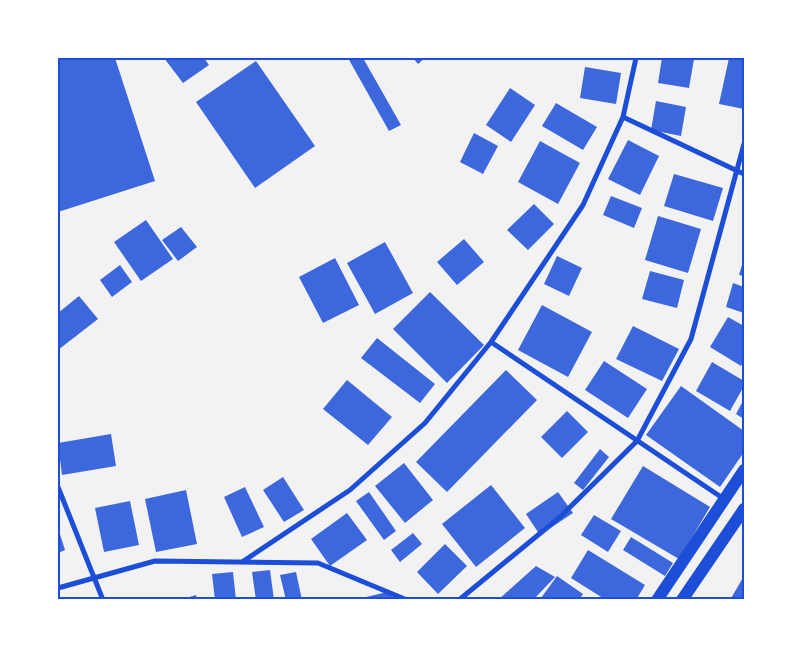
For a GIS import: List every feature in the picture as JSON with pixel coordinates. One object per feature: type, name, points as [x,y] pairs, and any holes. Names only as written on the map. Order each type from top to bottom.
[{"type":"main road","points":[[657,600],[744,470]]},
{"type":"main road","points":[[682,600],[744,511]]},
{"type":"street","points":[[242,562],[350,490],[425,423],[491,342],[583,205],[623,117],[636,58]]},
{"type":"street","points":[[623,117],[744,174]]},
{"type":"street","points":[[459,600],[560,517],[637,441],[691,339],[744,144]]},
{"type":"street","points":[[491,342],[725,499]]},
{"type":"street","points":[[58,487],[103,600]]},
{"type":"street","points":[[58,588],[156,561],[318,563],[407,600]]},
{"type":"building","points":[[58,58],[115,58],[155,181],[58,212]]},
{"type":"building","points":[[164,58],[204,58],[209,65],[183,83]]},
{"type":"building","points":[[348,58],[363,58],[401,125],[389,131]]},
{"type":"building","points":[[413,58],[425,58],[418,64]]},
{"type":"building","points":[[662,58],[694,59],[689,88],[658,83]]},
{"type":"building","points":[[729,58],[744,58],[744,109],[719,104]]},
{"type":"building","points":[[256,61],[315,146],[255,188],[196,102]]},
{"type":"building","points":[[585,67],[621,73],[616,104],[580,98]]},
{"type":"building","points":[[510,88],[535,105],[511,142],[486,125]]},
{"type":"building","points":[[656,101],[686,107],[681,136],[651,130]]},
{"type":"building","points":[[556,103],[597,127],[583,150],[542,126]]},
{"type":"building","points":[[474,133],[498,146],[483,174],[460,162]]},
{"type":"building","points":[[628,140],[659,156],[640,195],[608,179]]},
{"type":"building","points":[[540,141],[580,163],[558,204],[518,182]]},
{"type":"building","points":[[674,174],[723,188],[713,221],[664,206]]},
{"type":"building","points":[[611,196],[642,208],[634,228],[603,215]]},
{"type":"building","points":[[534,204],[554,224],[528,250],[507,230]]},
{"type":"building","points":[[658,216],[701,229],[688,273],[645,260]]},
{"type":"building","points":[[146,220],[173,259],[141,281],[114,242]]},
{"type":"building","points":[[181,227],[197,247],[178,261],[162,240]]},
{"type":"building","points":[[464,239],[484,262],[457,285],[437,262]]},
{"type":"building","points":[[385,242],[413,293],[375,314],[347,263]]},
{"type":"building","points":[[557,256],[582,268],[569,296],[544,284]]},
{"type":"building","points":[[335,258],[359,305],[323,323],[299,277]]},
{"type":"building","points":[[744,258],[744,276],[739,275]]},
{"type":"building","points":[[120,265],[132,282],[112,297],[100,280]]},
{"type":"building","points":[[650,271],[684,280],[677,308],[642,299]]},
{"type":"building","points":[[733,283],[744,287],[744,313],[726,307]]},
{"type":"building","points":[[430,292],[484,345],[447,383],[393,329]]},
{"type":"building","points":[[79,296],[98,319],[58,350],[58,313]]},
{"type":"building","points":[[542,305],[592,332],[568,377],[518,350]]},
{"type":"building","points":[[728,317],[744,326],[744,360],[741,366],[710,347]]},
{"type":"building","points":[[633,326],[679,349],[662,381],[616,359]]},
{"type":"building","points":[[377,338],[435,384],[420,403],[361,358]]},
{"type":"building","points":[[604,361],[647,389],[628,418],[585,390]]},
{"type":"building","points":[[712,362],[744,381],[744,386],[730,411],[696,391]]},
{"type":"building","points":[[506,370],[537,400],[447,492],[416,462]]},
{"type":"building","points":[[347,380],[392,417],[368,445],[323,409]]},
{"type":"building","points":[[681,386],[744,431],[744,452],[720,487],[646,435]]},
{"type":"building","points":[[744,399],[744,419],[736,414]]},
{"type":"building","points":[[567,411],[588,432],[562,458],[541,437]]},
{"type":"building","points":[[111,434],[116,466],[62,475],[58,443]]},
{"type":"building","points":[[600,449],[609,457],[583,490],[574,483]]},
{"type":"building","points":[[404,463],[433,500],[405,523],[375,486]]},
{"type":"building","points":[[643,466],[710,507],[679,559],[611,519]]},
{"type":"building","points":[[283,477],[304,510],[284,522],[263,490]]},
{"type":"building","points":[[491,485],[525,528],[476,567],[442,524]]},
{"type":"building","points":[[245,487],[264,527],[242,537],[224,497]]},
{"type":"building","points":[[186,490],[197,544],[156,552],[145,499]]},
{"type":"building","points":[[369,492],[396,531],[384,540],[356,501]]},
{"type":"building","points":[[558,492],[573,513],[540,535],[526,514]]},
{"type":"building","points":[[130,501],[139,545],[104,552],[95,508]]},
{"type":"building","points":[[347,513],[367,540],[330,566],[311,539]]},
{"type":"building","points":[[594,515],[621,531],[608,552],[581,535]]},
{"type":"building","points":[[58,528],[65,550],[58,553]]},
{"type":"building","points":[[413,533],[422,544],[400,562],[391,550]]},
{"type":"building","points":[[631,537],[673,563],[665,576],[623,550]]},
{"type":"building","points":[[445,544],[467,566],[438,594],[417,572]]},
{"type":"building","points":[[588,550],[645,585],[636,600],[606,600],[571,578]]},
{"type":"building","points":[[536,566],[555,577],[533,600],[498,600]]},
{"type":"building","points":[[270,570],[274,600],[256,600],[252,572]]},
{"type":"building","points":[[233,572],[236,600],[215,600],[212,574]]},
{"type":"building","points":[[296,572],[302,600],[286,600],[280,575]]},
{"type":"building","points":[[557,576],[583,594],[579,600],[541,598]]},
{"type":"building","points":[[744,576],[744,600],[730,600]]},
{"type":"building","points":[[391,591],[393,600],[358,599]]},
{"type":"building","points":[[196,595],[197,600],[183,600],[183,599]]}]
